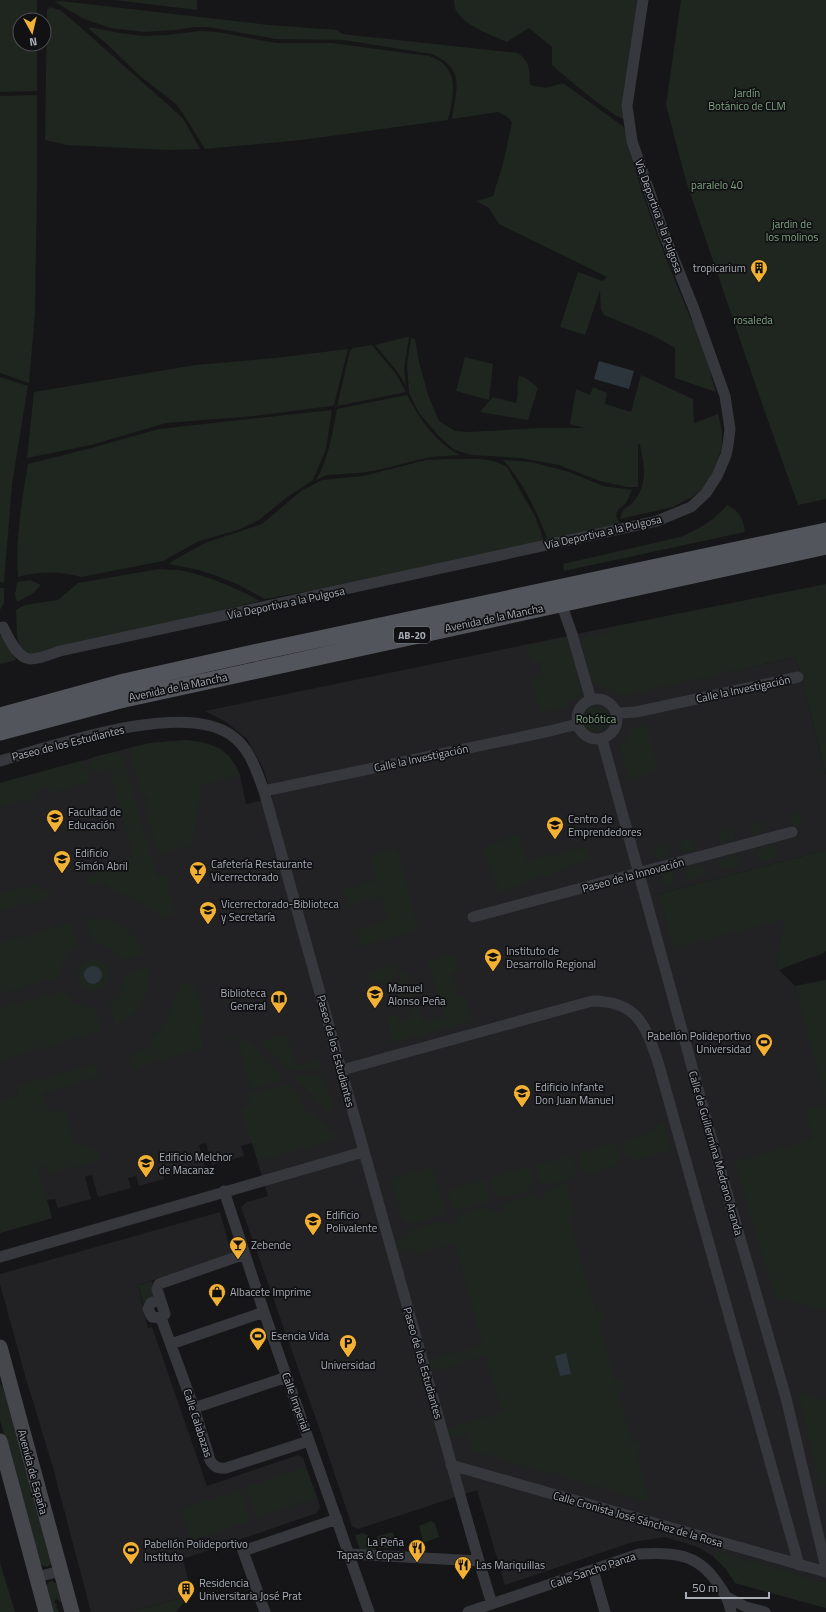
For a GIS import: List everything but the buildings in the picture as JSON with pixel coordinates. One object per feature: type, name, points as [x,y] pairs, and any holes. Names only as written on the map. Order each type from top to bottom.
[{"type":"main road","name":"Avenida de la Mancha","points":[[0,716],[124,682],[826,530]]},
{"type":"main road","name":"Avenida de la Mancha","points":[[0,732],[120,700],[826,546]]},
{"type":"main road","name":"Avenida de España","points":[[0,1347],[4,1374],[72,1612]]},
{"type":"main road","points":[[0,1441],[46,1612]]},
{"type":"street","name":"Vía Deportiva a la Pulgosa","points":[[3,627],[12,643],[22,656],[28,659],[37,658],[60,651],[657,521],[691,507],[700,499],[717,476],[726,455],[730,437],[729,418],[725,396],[694,308],[664,234],[632,141],[627,106],[643,0]]},
{"type":"street","points":[[561,604],[572,634],[591,700]]},
{"type":"street","name":"Calle la Investigación","points":[[616,713],[636,712],[798,677]]},
{"type":"street","points":[[591,700],[604,700],[614,707],[616,713],[618,718],[615,729],[611,734],[602,739],[589,738],[584,734],[578,724],[577,718],[581,706],[591,700]]},
{"type":"street","name":"Paseo de los Estudiantes","points":[[0,761],[109,731],[155,723],[194,722],[216,728],[230,734],[239,742],[252,759],[264,791],[342,1070],[363,1152],[438,1414],[478,1561],[498,1606]]},
{"type":"street","name":"Calle la Investigación","points":[[264,791],[578,724]]},
{"type":"street","name":"Calle de Guillermina Medrano Aranda","points":[[602,739],[717,1158],[786,1398],[826,1568]]},
{"type":"street","name":"Paseo de la Innovación","points":[[473,917],[792,832]]},
{"type":"street","points":[[342,1070],[592,1001],[607,1001],[618,1004],[629,1009],[638,1018],[645,1028],[658,1062],[799,1565]]},
{"type":"street","points":[[0,1257],[363,1152]]},
{"type":"street","name":"Calle Imperial","points":[[224,1191],[264,1312],[369,1612]]},
{"type":"street","name":"Calle Calabazas","points":[[245,1254],[159,1284],[157,1289],[165,1314],[162,1321],[194,1408],[210,1460],[214,1466],[220,1469],[226,1468],[309,1441]]},
{"type":"street","points":[[171,1344],[264,1312]]},
{"type":"street","points":[[194,1408],[287,1377]]},
{"type":"street","name":"Calle Cronista José Sánchez de la Rosa","points":[[451,1464],[826,1572]]},
{"type":"street","points":[[265,1612],[242,1551],[337,1519]]},
{"type":"street","name":"Calle Sancho Panza","points":[[468,1612],[498,1606],[639,1554],[662,1552],[682,1555],[698,1562],[711,1573],[727,1597]]},
{"type":"street","points":[[349,1554],[478,1561]]},
{"type":"street","points":[[37,1577],[60,1570]]},
{"type":"street","points":[[593,1570],[605,1612]]},
{"type":"street","points":[[727,1597],[731,1612]]},
{"type":"street","points":[[727,1597],[746,1606],[765,1612]]},
{"type":"shaded area","points":[[599,361],[634,371],[629,389],[594,379]]},
{"type":"shaded area","points":[[611,627],[632,693],[796,657],[826,775],[826,850],[659,894],[786,919],[777,961],[779,970],[795,986],[826,980],[826,1608],[735,1583],[726,1569],[714,1557],[698,1547],[665,1537],[633,1542],[505,1585],[477,1490],[358,1529],[352,1526],[241,1207],[247,1202],[268,1196],[252,1143],[241,1146],[244,1156],[212,1165],[206,1143],[199,1145],[205,1167],[171,1176],[168,1166],[161,1169],[164,1179],[139,1186],[136,1176],[128,1178],[131,1188],[98,1197],[92,1175],[85,1177],[91,1199],[58,1208],[55,1199],[47,1200],[52,1218],[0,1233],[0,783],[133,747],[151,743],[185,740],[202,742],[214,746],[221,749],[229,756],[240,775],[246,804],[273,798],[263,768],[247,739],[226,722],[205,711]]},
{"type":"shaded area","points":[[93,966],[99,969],[102,975],[99,981],[93,984],[87,981],[84,975],[87,969]]},
{"type":"shaded area","points":[[220,1212],[232,1255],[138,1285],[148,1328],[152,1327],[207,1486],[298,1455],[303,1458],[320,1506],[317,1513],[183,1559],[192,1595],[130,1612],[91,1612],[52,1464],[26,1379],[0,1284],[0,1274]]},
{"type":"shaded area","points":[[566,1353],[571,1374],[560,1376],[555,1356]]},
{"type":"green space","points":[[0,0],[37,0],[37,12],[12,12],[12,52],[37,52],[37,91],[0,92]]},
{"type":"green space","points":[[115,0],[197,0],[197,10]]},
{"type":"green space","points":[[454,0],[639,0],[624,119],[618,117],[599,104],[552,65],[552,47],[529,28],[507,42],[482,31],[465,21],[455,8]]},
{"type":"green space","name":"Jardín Botánico de CLM","points":[[681,0],[826,0],[826,499],[798,505],[686,181],[666,105]]},
{"type":"green space","points":[[61,1],[269,25],[337,30],[342,34],[518,53],[527,63],[530,85],[546,88],[563,83],[624,127],[637,175],[653,223],[680,294],[700,338],[716,392],[675,378],[675,348],[654,336],[604,315],[601,309],[600,290],[585,335],[560,327],[578,272],[603,281],[607,277],[499,224],[489,208],[476,201],[493,196],[504,160],[512,122],[506,116],[498,112],[452,119],[456,80],[450,66],[443,60],[432,54],[343,40],[276,39],[208,27],[144,32],[111,28],[84,19],[55,2]]},
{"type":"green space","points":[[50,7],[60,10],[176,112],[184,120],[200,149],[168,150],[67,145],[45,140],[46,52],[52,52],[52,12],[47,12]]},
{"type":"green space","points":[[90,27],[144,36],[200,31],[217,32],[276,43],[332,43],[429,56],[439,61],[451,74],[453,91],[448,120],[301,140],[205,149],[176,104],[140,76],[89,29]]},
{"type":"green space","points":[[37,95],[35,314],[29,383],[0,373],[0,96]]},
{"type":"green space","points":[[409,337],[404,369],[406,386],[397,371],[375,345]]},
{"type":"green space","points":[[411,338],[415,339],[419,362],[428,395],[439,421],[455,431],[467,432],[540,428],[584,428],[570,424],[576,389],[590,395],[593,387],[607,393],[605,404],[631,412],[641,375],[693,399],[694,423],[718,414],[722,432],[722,447],[707,485],[692,497],[673,507],[620,519],[623,511],[633,503],[642,487],[644,466],[640,445],[638,444],[638,487],[627,487],[600,481],[559,465],[521,458],[471,455],[453,449],[439,436],[419,413],[409,393],[407,364]]},
{"type":"green space","points":[[372,345],[396,374],[406,392],[337,406],[350,351],[353,348]]},
{"type":"green space","points":[[348,349],[334,405],[254,416],[166,423],[91,445],[27,458],[34,392],[195,365],[275,358]]},
{"type":"green space","points":[[465,357],[493,364],[489,400],[456,391]]},
{"type":"green space","points":[[519,376],[527,379],[538,388],[528,420],[480,412],[493,397],[516,403]]},
{"type":"green space","points":[[0,377],[28,386],[12,484],[4,583],[0,582]]},
{"type":"green space","points":[[407,395],[417,413],[436,437],[451,450],[460,455],[430,457],[378,470],[327,475],[316,480],[327,454],[337,409]]},
{"type":"green space","points":[[332,410],[326,449],[313,480],[286,498],[259,520],[238,530],[199,541],[163,561],[81,577],[50,572],[18,577],[18,534],[28,464],[159,429]]},
{"type":"green space","points":[[426,460],[486,460],[500,463],[507,467],[535,516],[544,541],[343,585],[265,599],[239,585],[217,576],[199,570],[169,564],[205,543],[262,524],[301,491],[322,480],[363,476]]},
{"type":"green space","points":[[503,460],[531,462],[569,472],[603,486],[632,490],[626,503],[618,510],[616,515],[620,525],[548,540],[534,508],[523,488]]},
{"type":"green space","points":[[727,505],[735,510],[740,516],[745,532],[564,571],[563,564],[680,537],[706,524]]},
{"type":"green space","points":[[159,569],[181,570],[204,576],[233,587],[260,601],[36,656],[25,652],[19,645],[17,636],[16,610],[25,605],[58,600],[78,583]]},
{"type":"green space","points":[[30,580],[41,585],[32,594],[17,602],[15,595],[17,582]]},
{"type":"green space","points":[[826,584],[826,775],[796,657],[622,696],[609,689],[595,686],[592,681],[580,638],[612,631],[611,627]]},
{"type":"green space","points":[[0,588],[4,588],[4,603],[0,610]]},
{"type":"green space","points":[[0,635],[6,639],[16,660],[0,664]]},
{"type":"green space","points":[[568,637],[583,695],[571,700],[563,708],[540,713],[532,679],[543,677],[540,661],[532,663],[527,646]]},
{"type":"green space","name":"Robótica","points":[[596,706],[605,710],[609,719],[605,728],[596,732],[587,728],[583,719],[587,710]]},
{"type":"green space","points":[[646,725],[659,772],[629,780],[620,747],[628,737],[631,728]]},
{"type":"green space","points":[[185,740],[203,743],[218,748],[225,753],[236,766],[240,775],[201,786],[192,846],[162,854],[156,848],[144,804],[149,802],[147,797],[140,793],[131,755],[133,747],[151,743]]},
{"type":"green space","points":[[115,752],[123,757],[157,876],[165,875],[176,914],[163,918],[138,901],[110,890],[107,882],[89,886],[87,878],[96,876],[94,868],[134,857],[109,768],[92,772],[89,763],[93,757]]},
{"type":"green space","points":[[80,761],[85,764],[90,781],[52,793],[41,786],[34,798],[0,807],[0,783]]},
{"type":"green space","points":[[800,813],[802,824],[791,827],[789,815]]},
{"type":"green space","points":[[761,821],[763,833],[753,836],[751,823]]},
{"type":"green space","points":[[733,828],[735,840],[722,844],[718,832]]},
{"type":"green space","points":[[520,833],[526,861],[587,847],[591,859],[500,893],[483,849]]},
{"type":"green space","points":[[690,837],[696,850],[683,853],[681,840]]},
{"type":"green space","points":[[669,844],[671,856],[657,859],[653,848]]},
{"type":"green space","points":[[776,845],[778,857],[759,862],[756,850]]},
{"type":"green space","points":[[397,849],[419,930],[355,948],[360,938],[350,932],[388,920],[381,897],[344,907],[349,897],[339,891],[377,880],[370,856]]},
{"type":"green space","points":[[826,850],[826,951],[822,954],[779,970],[777,961],[785,919],[674,948],[659,894]]},
{"type":"green space","points":[[738,854],[739,866],[721,870],[717,860]]},
{"type":"green space","points":[[702,864],[707,876],[688,881],[686,867]]},
{"type":"green space","points":[[673,871],[675,885],[663,886],[661,874]]},
{"type":"green space","points":[[37,884],[39,891],[49,889],[51,897],[0,911],[0,894]]},
{"type":"green space","points":[[93,918],[110,921],[125,928],[136,939],[145,953],[122,960],[109,947],[92,942],[86,919]]},
{"type":"green space","points":[[71,923],[78,946],[65,959],[61,968],[60,977],[0,994],[0,943]]},
{"type":"green space","points":[[454,954],[459,972],[452,974],[459,998],[465,996],[472,1021],[394,1043],[386,1017],[397,1014],[399,1021],[412,1018],[411,1011],[418,1008],[422,1021],[444,1016],[428,961]]},
{"type":"green space","points":[[92,959],[100,961],[105,964],[108,969],[108,980],[100,989],[93,991],[86,989],[79,980],[78,970],[85,962]],"holes":[[[93,966],[98,968],[102,977],[99,982],[92,983],[86,979],[85,975],[87,969]]]},
{"type":"green space","points":[[397,964],[399,969],[391,983],[383,985],[370,978],[368,972]]},
{"type":"green space","points":[[149,967],[148,986],[142,1003],[131,1017],[115,1027],[109,1003],[116,998],[121,991],[125,973]]},
{"type":"green space","points":[[407,971],[415,1001],[413,1002],[398,993],[396,986],[403,972]]},
{"type":"green space","points":[[826,980],[826,1100],[795,986]]},
{"type":"green space","points":[[181,983],[195,986],[206,1024],[198,1026],[204,1046],[197,1050],[133,1069],[129,1055],[153,1047],[151,1040],[166,1022]]},
{"type":"green space","points":[[64,991],[77,1003],[95,1008],[101,1031],[0,1060],[0,1008]]},
{"type":"green space","points":[[287,1034],[297,1066],[319,1060],[321,1069],[286,1069],[264,1045],[263,1041],[266,1039]]},
{"type":"green space","points":[[238,1035],[245,1041],[251,1042],[282,1078],[282,1080],[251,1089],[237,1039],[235,1038],[221,1042],[220,1040]]},
{"type":"green space","points":[[96,1064],[100,1077],[43,1093],[49,1113],[65,1109],[75,1145],[81,1143],[99,1153],[100,1160],[49,1174],[46,1166],[38,1169],[52,1218],[0,1233],[0,1100],[19,1096],[16,1086]]},
{"type":"green space","points":[[297,1075],[323,1076],[335,1110],[329,1113],[296,1079]]},
{"type":"green space","points":[[289,1084],[301,1097],[304,1109],[312,1112],[335,1136],[333,1140],[258,1161],[241,1110],[250,1102],[250,1094]]},
{"type":"green space","points":[[826,1105],[826,1310],[775,1297],[735,1162],[813,1139],[805,1111]]},
{"type":"green space","points":[[663,1117],[672,1150],[633,1161],[630,1157],[626,1157],[622,1145],[625,1141],[647,1134],[655,1128]]},
{"type":"green space","points":[[613,1143],[616,1146],[620,1158],[617,1166],[589,1173],[582,1169],[579,1157],[582,1152]]},
{"type":"green space","points":[[569,1156],[573,1158],[577,1171],[573,1174],[573,1178],[546,1185],[540,1181],[536,1169],[538,1164]]},
{"type":"green space","points":[[433,1167],[439,1193],[442,1196],[446,1208],[442,1215],[410,1224],[403,1220],[391,1179]]},
{"type":"green space","points":[[527,1167],[530,1169],[534,1183],[529,1190],[502,1198],[498,1194],[495,1194],[491,1181],[494,1176]]},
{"type":"green space","points":[[483,1180],[486,1183],[490,1195],[486,1198],[485,1203],[459,1210],[452,1207],[448,1194],[450,1189]]},
{"type":"green space","points":[[566,1182],[575,1216],[569,1218],[596,1312],[602,1310],[605,1321],[599,1323],[615,1381],[622,1379],[625,1390],[618,1392],[632,1441],[639,1440],[642,1451],[636,1453],[650,1502],[569,1479],[568,1476],[562,1473],[555,1475],[472,1451],[467,1433],[450,1437],[447,1428],[502,1412],[486,1356],[431,1371],[428,1360],[483,1345],[455,1244],[415,1254],[413,1248],[397,1252],[394,1241],[408,1237],[412,1229],[444,1221],[447,1224],[456,1224],[459,1214],[487,1207],[496,1212],[501,1211],[504,1203],[532,1196],[539,1200],[543,1199],[546,1191],[556,1188],[556,1186]]},
{"type":"green space","points":[[152,1281],[154,1298],[144,1307],[138,1285]]},
{"type":"green space","points":[[0,1384],[3,1387],[8,1403],[52,1561],[47,1567],[40,1563],[0,1420]]},
{"type":"green space","points":[[798,1392],[826,1400],[826,1487],[820,1486]]},
{"type":"green space","points":[[306,1467],[317,1498],[257,1517],[247,1487]]},
{"type":"green space","points":[[240,1490],[251,1520],[192,1540],[181,1509]]},
{"type":"green space","points":[[431,1521],[435,1523],[439,1537],[426,1542],[423,1541],[419,1526]]},
{"type":"green space","points":[[393,1532],[397,1545],[395,1548],[379,1548],[376,1540],[378,1536]]},
{"type":"green space","points":[[363,1533],[368,1535],[377,1551],[360,1550],[355,1535]]},
{"type":"green space","points":[[715,1551],[826,1583],[826,1608],[735,1583],[726,1569],[714,1557]]},
{"type":"green space","points":[[0,1563],[15,1612],[0,1612]]},
{"type":"green space","points":[[52,1581],[56,1583],[64,1604],[56,1599],[54,1602],[57,1605],[56,1608],[59,1610],[58,1612],[53,1612],[46,1586]]},
{"type":"green space","points":[[189,1596],[176,1612],[130,1612]]},
{"type":"place","name":"tropicarium","points":[[759,283]]},
{"type":"place","name":"Facultad de Educación","points":[[55,833]]},
{"type":"place","name":"Centro de Emprendedores","points":[[555,840]]},
{"type":"place","name":"Edificio Simón Abril","points":[[62,874]]},
{"type":"place","name":"Cafetería Restaurante Vicerrectorado","points":[[198,885]]},
{"type":"place","name":"Vicerrectorado-Biblioteca y Secretaría","points":[[208,925]]},
{"type":"place","name":"Instituto de Desarrollo Regional","points":[[493,972]]},
{"type":"place","name":"Manuel Alonso Peña","points":[[375,1009]]},
{"type":"place","name":"Biblioteca General","points":[[279,1014]]},
{"type":"place","name":"Pabellón Polideportivo Universidad","points":[[764,1057]]},
{"type":"place","name":"Edificio Infante Don Juan Manuel","points":[[522,1108]]},
{"type":"place","name":"Edificio Melchor de Macanaz","points":[[146,1178]]},
{"type":"place","name":"Edificio Polivalente","points":[[313,1236]]},
{"type":"place","name":"Zebende","points":[[238,1260]]},
{"type":"place","name":"Albacete Imprime","points":[[217,1307]]},
{"type":"place","name":"Esencia Vida","points":[[258,1351]]},
{"type":"place","name":"Universidad","points":[[348,1358]]},
{"type":"place","name":"La Peña Tapas & Copas","points":[[417,1563]]},
{"type":"place","name":"Pabellón Polideportivo Instituto","points":[[131,1565]]},
{"type":"place","name":"Las Mariquillas","points":[[463,1580]]},
{"type":"place","name":"Residencia Universitaria José Prat","points":[[186,1604]]},
{"type":"park label","name":"paralelo 40","points":[[717,185]]},
{"type":"park label","name":"jardin de los molinos","points":[[792,230]]},
{"type":"park label","name":"rosaleda","points":[[753,320]]}]
